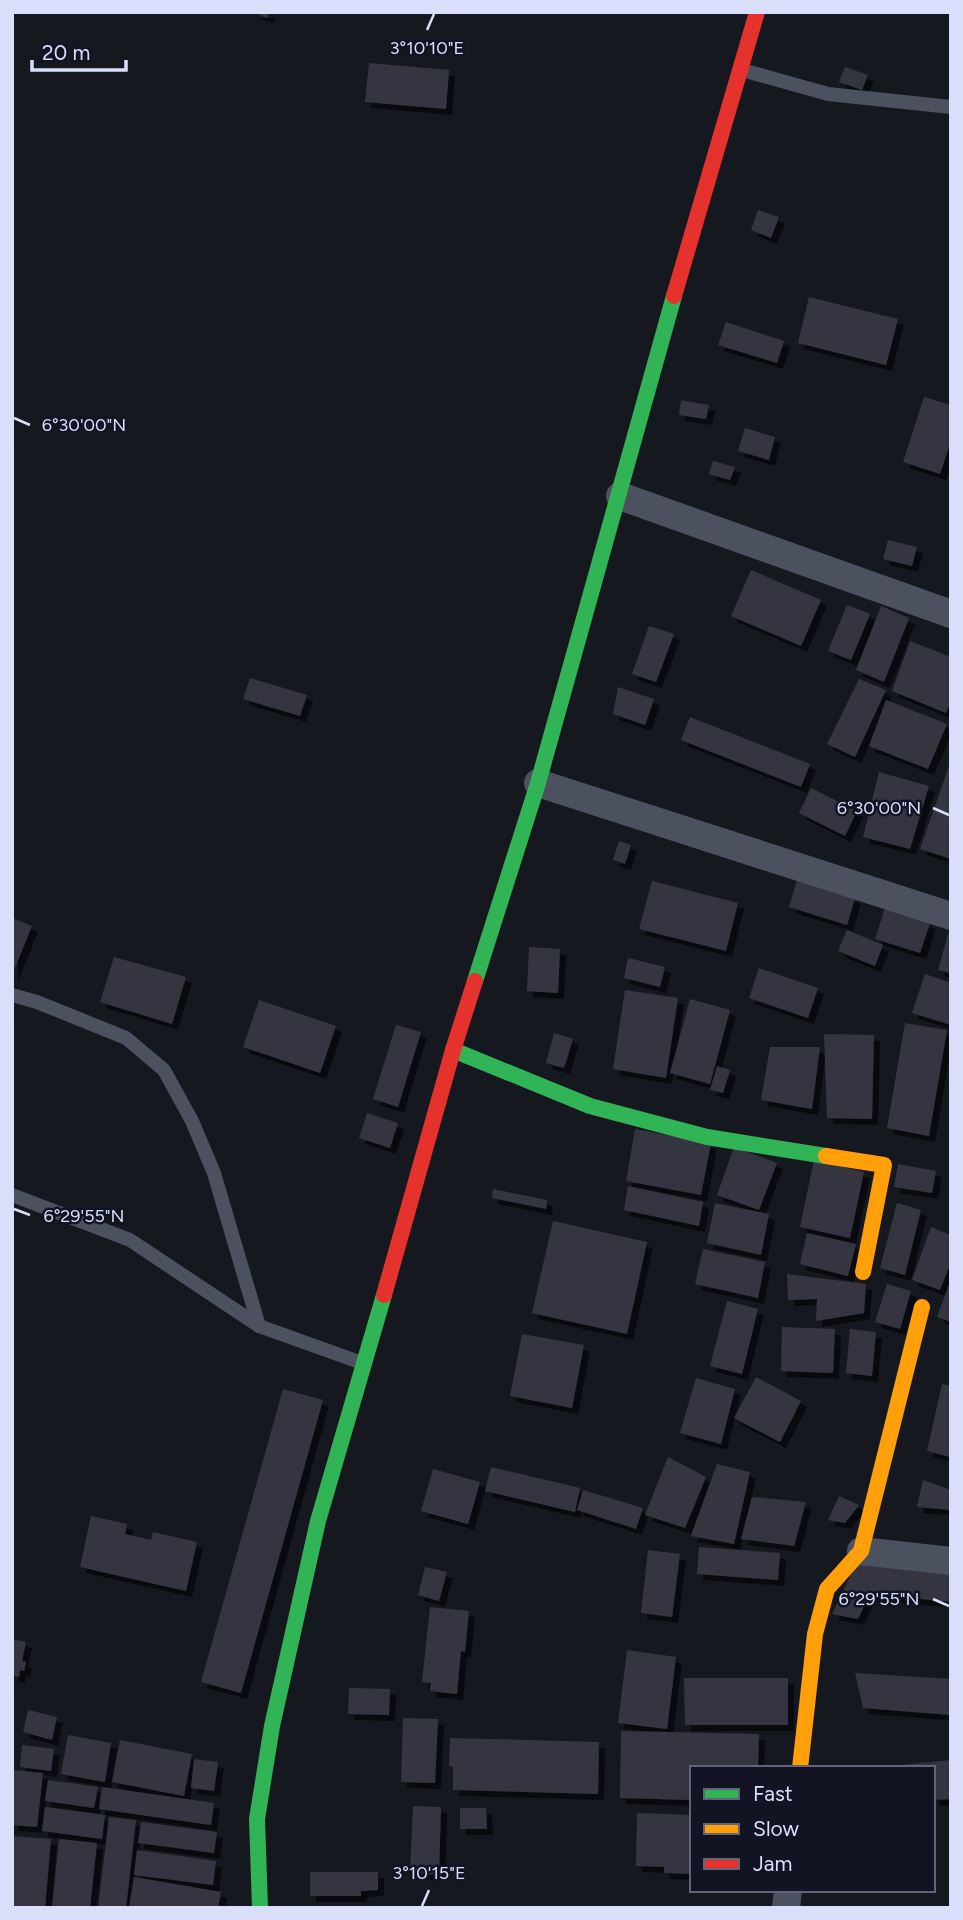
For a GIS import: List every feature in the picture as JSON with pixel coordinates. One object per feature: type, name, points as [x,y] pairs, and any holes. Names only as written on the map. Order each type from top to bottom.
[{"type":"street","points":[[260,1908],[257,1819],[272,1726],[318,1521],[453,1050],[538,783],[757,12]]},
{"type":"street","points":[[620,496],[951,614]]},
{"type":"street","points":[[538,783],[951,916]]},
{"type":"street","points":[[453,1050],[577,1101],[616,1113],[707,1137],[884,1165],[863,1272]]},
{"type":"street","points":[[800,1766],[816,1634],[824,1600],[828,1589],[861,1551],[922,1307]]},
{"type":"street","points":[[861,1551],[951,1560]]},
{"type":"lane","points":[[741,69],[828,94],[951,107]]},
{"type":"lane","points":[[12,995],[37,1002],[126,1038],[164,1070],[192,1121],[214,1173],[259,1326]]},
{"type":"lane","points":[[12,1195],[130,1240],[259,1326],[365,1364]]},
{"type":"building","points":[[253,12],[269,12],[267,18]]},
{"type":"building","points":[[369,63],[449,70],[446,109],[365,102]]},
{"type":"building","points":[[845,67],[868,75],[862,90],[839,82]]},
{"type":"building","points":[[758,210],[779,217],[771,238],[751,230]]},
{"type":"building","points":[[809,297],[898,319],[886,365],[798,343]]},
{"type":"building","points":[[726,322],[784,341],[777,363],[718,345]]},
{"type":"building","points":[[924,397],[951,405],[951,441],[940,474],[903,462]]},
{"type":"building","points":[[681,400],[709,405],[706,419],[679,415]]},
{"type":"building","points":[[745,428],[775,437],[769,460],[738,451]]},
{"type":"building","points":[[713,461],[735,467],[730,480],[709,474]]},
{"type":"building","points":[[888,540],[917,547],[912,566],[883,559]]},
{"type":"building","points":[[751,570],[821,600],[801,646],[731,616]]},
{"type":"building","points":[[847,605],[870,614],[851,660],[828,651]]},
{"type":"building","points":[[881,606],[909,618],[884,682],[856,670]]},
{"type":"building","points":[[649,626],[674,634],[656,682],[632,674]]},
{"type":"building","points":[[910,641],[951,657],[951,702],[946,713],[892,691]]},
{"type":"building","points":[[250,678],[307,695],[300,716],[243,699]]},
{"type":"building","points":[[859,679],[886,690],[855,757],[827,744]]},
{"type":"building","points":[[618,687],[654,699],[645,725],[613,714]]},
{"type":"building","points":[[886,700],[947,724],[928,769],[869,746]]},
{"type":"building","points":[[690,717],[810,764],[801,787],[681,740]]},
{"type":"building","points":[[949,766],[951,767],[951,859],[920,849]]},
{"type":"building","points":[[879,772],[929,786],[910,849],[863,837]]},
{"type":"building","points":[[811,788],[857,811],[845,836],[799,813]]},
{"type":"building","points":[[619,841],[631,845],[625,864],[613,860]]},
{"type":"building","points":[[797,880],[855,898],[847,925],[789,907]]},
{"type":"building","points":[[652,881],[738,903],[726,951],[639,929]]},
{"type":"building","points":[[885,908],[930,923],[920,953],[875,939]]},
{"type":"building","points":[[12,918],[32,926],[12,975]]},
{"type":"building","points":[[847,930],[883,945],[875,966],[838,951]]},
{"type":"building","points":[[948,934],[951,935],[951,973],[938,970]]},
{"type":"building","points":[[529,947],[560,949],[558,993],[527,991]]},
{"type":"building","points":[[114,957],[186,977],[172,1024],[100,1002]]},
{"type":"building","points":[[628,958],[665,967],[660,987],[624,978]]},
{"type":"building","points":[[759,968],[818,988],[808,1018],[749,998]]},
{"type":"building","points":[[925,974],[951,983],[951,1025],[912,1013]]},
{"type":"building","points":[[625,990],[678,998],[666,1078],[613,1069]]},
{"type":"building","points":[[690,999],[730,1010],[710,1084],[670,1073]]},
{"type":"building","points":[[259,1000],[336,1026],[320,1073],[243,1047]]},
{"type":"building","points":[[905,1023],[947,1030],[929,1136],[887,1128]]},
{"type":"building","points":[[396,1025],[421,1032],[398,1107],[373,1099]]},
{"type":"building","points":[[554,1033],[573,1039],[564,1068],[546,1063]]},
{"type":"building","points":[[824,1034],[874,1035],[872,1119],[827,1118]]},
{"type":"building","points":[[770,1047],[820,1047],[812,1109],[761,1100]]},
{"type":"building","points":[[717,1066],[730,1070],[723,1093],[710,1090]]},
{"type":"building","points":[[367,1113],[398,1123],[390,1148],[359,1138]]},
{"type":"building","points":[[635,1129],[711,1143],[701,1195],[626,1181]]},
{"type":"building","points":[[734,1147],[777,1163],[759,1210],[717,1195]]},
{"type":"building","points":[[814,1160],[864,1172],[850,1238],[800,1227]]},
{"type":"building","points":[[898,1164],[936,1171],[932,1193],[894,1187]]},
{"type":"building","points":[[628,1186],[703,1202],[699,1226],[624,1210]]},
{"type":"building","points":[[493,1189],[547,1200],[546,1209],[492,1198]]},
{"type":"building","points":[[715,1203],[769,1214],[761,1255],[707,1243]]},
{"type":"building","points":[[897,1203],[921,1210],[905,1275],[880,1268]]},
{"type":"building","points":[[553,1221],[647,1242],[627,1334],[532,1313]]},
{"type":"building","points":[[931,1227],[951,1235],[951,1262],[940,1290],[912,1280]]},
{"type":"building","points":[[807,1233],[856,1244],[848,1276],[800,1264]]},
{"type":"building","points":[[703,1249],[765,1262],[758,1298],[695,1284]]},
{"type":"building","points":[[787,1274],[866,1284],[864,1313],[816,1321],[817,1299],[788,1300]]},
{"type":"building","points":[[951,1279],[951,1322],[937,1317]]},
{"type":"building","points":[[887,1284],[911,1291],[900,1329],[875,1322]]},
{"type":"building","points":[[727,1301],[758,1309],[742,1374],[710,1366]]},
{"type":"building","points":[[782,1327],[835,1329],[833,1373],[781,1371]]},
{"type":"building","points":[[850,1329],[876,1332],[872,1376],[846,1373]]},
{"type":"building","points":[[522,1334],[584,1345],[572,1408],[510,1396]]},
{"type":"building","points":[[756,1377],[801,1401],[780,1442],[734,1418]]},
{"type":"building","points":[[696,1378],[735,1389],[721,1444],[680,1433]]},
{"type":"building","points":[[942,1384],[951,1386],[950,1457],[927,1451]]},
{"type":"building","points":[[283,1389],[323,1400],[241,1693],[201,1682]]},
{"type":"building","points":[[668,1457],[706,1477],[685,1528],[645,1515]]},
{"type":"building","points":[[717,1464],[750,1472],[734,1544],[691,1536]]},
{"type":"building","points":[[491,1467],[580,1488],[575,1512],[485,1491]]},
{"type":"building","points":[[433,1469],[480,1482],[468,1524],[421,1511]]},
{"type":"building","points":[[923,1480],[951,1490],[951,1510],[917,1507]]},
{"type":"building","points":[[583,1490],[643,1508],[636,1529],[577,1510]]},
{"type":"building","points":[[839,1496],[859,1505],[845,1523],[828,1520]]},
{"type":"building","points":[[752,1497],[806,1502],[794,1546],[741,1539]]},
{"type":"building","points":[[91,1516],[127,1524],[125,1534],[151,1540],[153,1532],[197,1542],[186,1591],[80,1567]]},
{"type":"building","points":[[699,1547],[780,1553],[778,1580],[697,1574]]},
{"type":"building","points":[[648,1550],[680,1554],[672,1617],[641,1613]]},
{"type":"building","points":[[857,1562],[951,1570],[951,1602],[870,1594],[858,1619],[832,1614]]},
{"type":"building","points":[[425,1567],[447,1572],[439,1601],[418,1595]]},
{"type":"building","points":[[430,1607],[469,1611],[465,1652],[461,1651],[457,1694],[430,1691],[431,1683],[422,1682]]},
{"type":"building","points":[[12,1639],[26,1642],[22,1661],[26,1662],[19,1677],[12,1675]]},
{"type":"building","points":[[627,1650],[676,1657],[667,1729],[618,1723]]},
{"type":"building","points":[[855,1673],[951,1679],[951,1715],[863,1708]]},
{"type":"building","points":[[684,1678],[788,1678],[788,1725],[685,1725]]},
{"type":"building","points":[[349,1688],[390,1689],[389,1715],[348,1714]]},
{"type":"building","points":[[28,1710],[57,1717],[52,1740],[23,1732]]},
{"type":"building","points":[[403,1718],[438,1719],[435,1783],[401,1782]]},
{"type":"building","points":[[621,1731],[759,1734],[758,1766],[690,1766],[690,1800],[620,1798]]},
{"type":"building","points":[[68,1735],[111,1743],[105,1782],[61,1774]]},
{"type":"building","points":[[450,1738],[599,1742],[598,1794],[453,1790],[453,1767],[449,1766]]},
{"type":"building","points":[[120,1740],[192,1754],[184,1796],[112,1782]]},
{"type":"building","points":[[22,1745],[54,1749],[51,1771],[20,1767]]},
{"type":"building","points":[[194,1759],[218,1762],[214,1791],[191,1788]]},
{"type":"building","points":[[951,1760],[951,1799],[935,1800],[935,1766],[892,1766]]},
{"type":"building","points":[[12,1770],[43,1773],[37,1827],[12,1825]]},
{"type":"building","points":[[48,1780],[98,1787],[94,1808],[45,1801]]},
{"type":"building","points":[[102,1787],[214,1803],[211,1825],[99,1809]]},
{"type":"building","points":[[413,1806],[441,1807],[439,1875],[410,1873]]},
{"type":"building","points":[[45,1807],[105,1815],[102,1839],[42,1831]]},
{"type":"building","points":[[460,1808],[486,1808],[487,1829],[460,1829]]},
{"type":"building","points":[[637,1813],[690,1815],[690,1874],[664,1873],[664,1867],[636,1866]]},
{"type":"building","points":[[109,1817],[136,1820],[126,1908],[98,1908]]},
{"type":"building","points":[[141,1822],[217,1832],[214,1853],[138,1843]]},
{"type":"building","points":[[12,1836],[51,1839],[45,1908],[12,1908]]},
{"type":"building","points":[[59,1839],[97,1843],[90,1908],[52,1908]]},
{"type":"building","points":[[137,1850],[216,1861],[213,1885],[134,1875]]},
{"type":"building","points":[[310,1872],[378,1872],[378,1890],[361,1891],[361,1896],[310,1896]]},
{"type":"building","points":[[134,1877],[221,1892],[218,1908],[129,1908]]},
{"type":"traffic: fast","points":[[475,981],[538,783],[674,296]]},
{"type":"traffic: fast","points":[[453,1050],[590,1106],[707,1137],[826,1156]]},
{"type":"traffic: fast","points":[[260,1908],[257,1819],[272,1726],[318,1521],[384,1295]]},
{"type":"traffic: slow","points":[[826,1156],[884,1165],[863,1272]]},
{"type":"traffic: slow","points":[[800,1766],[815,1634],[827,1589],[861,1551],[922,1307]]},
{"type":"traffic: jam","points":[[674,296],[757,12]]},
{"type":"traffic: jam","points":[[384,1295],[475,981]]}]
